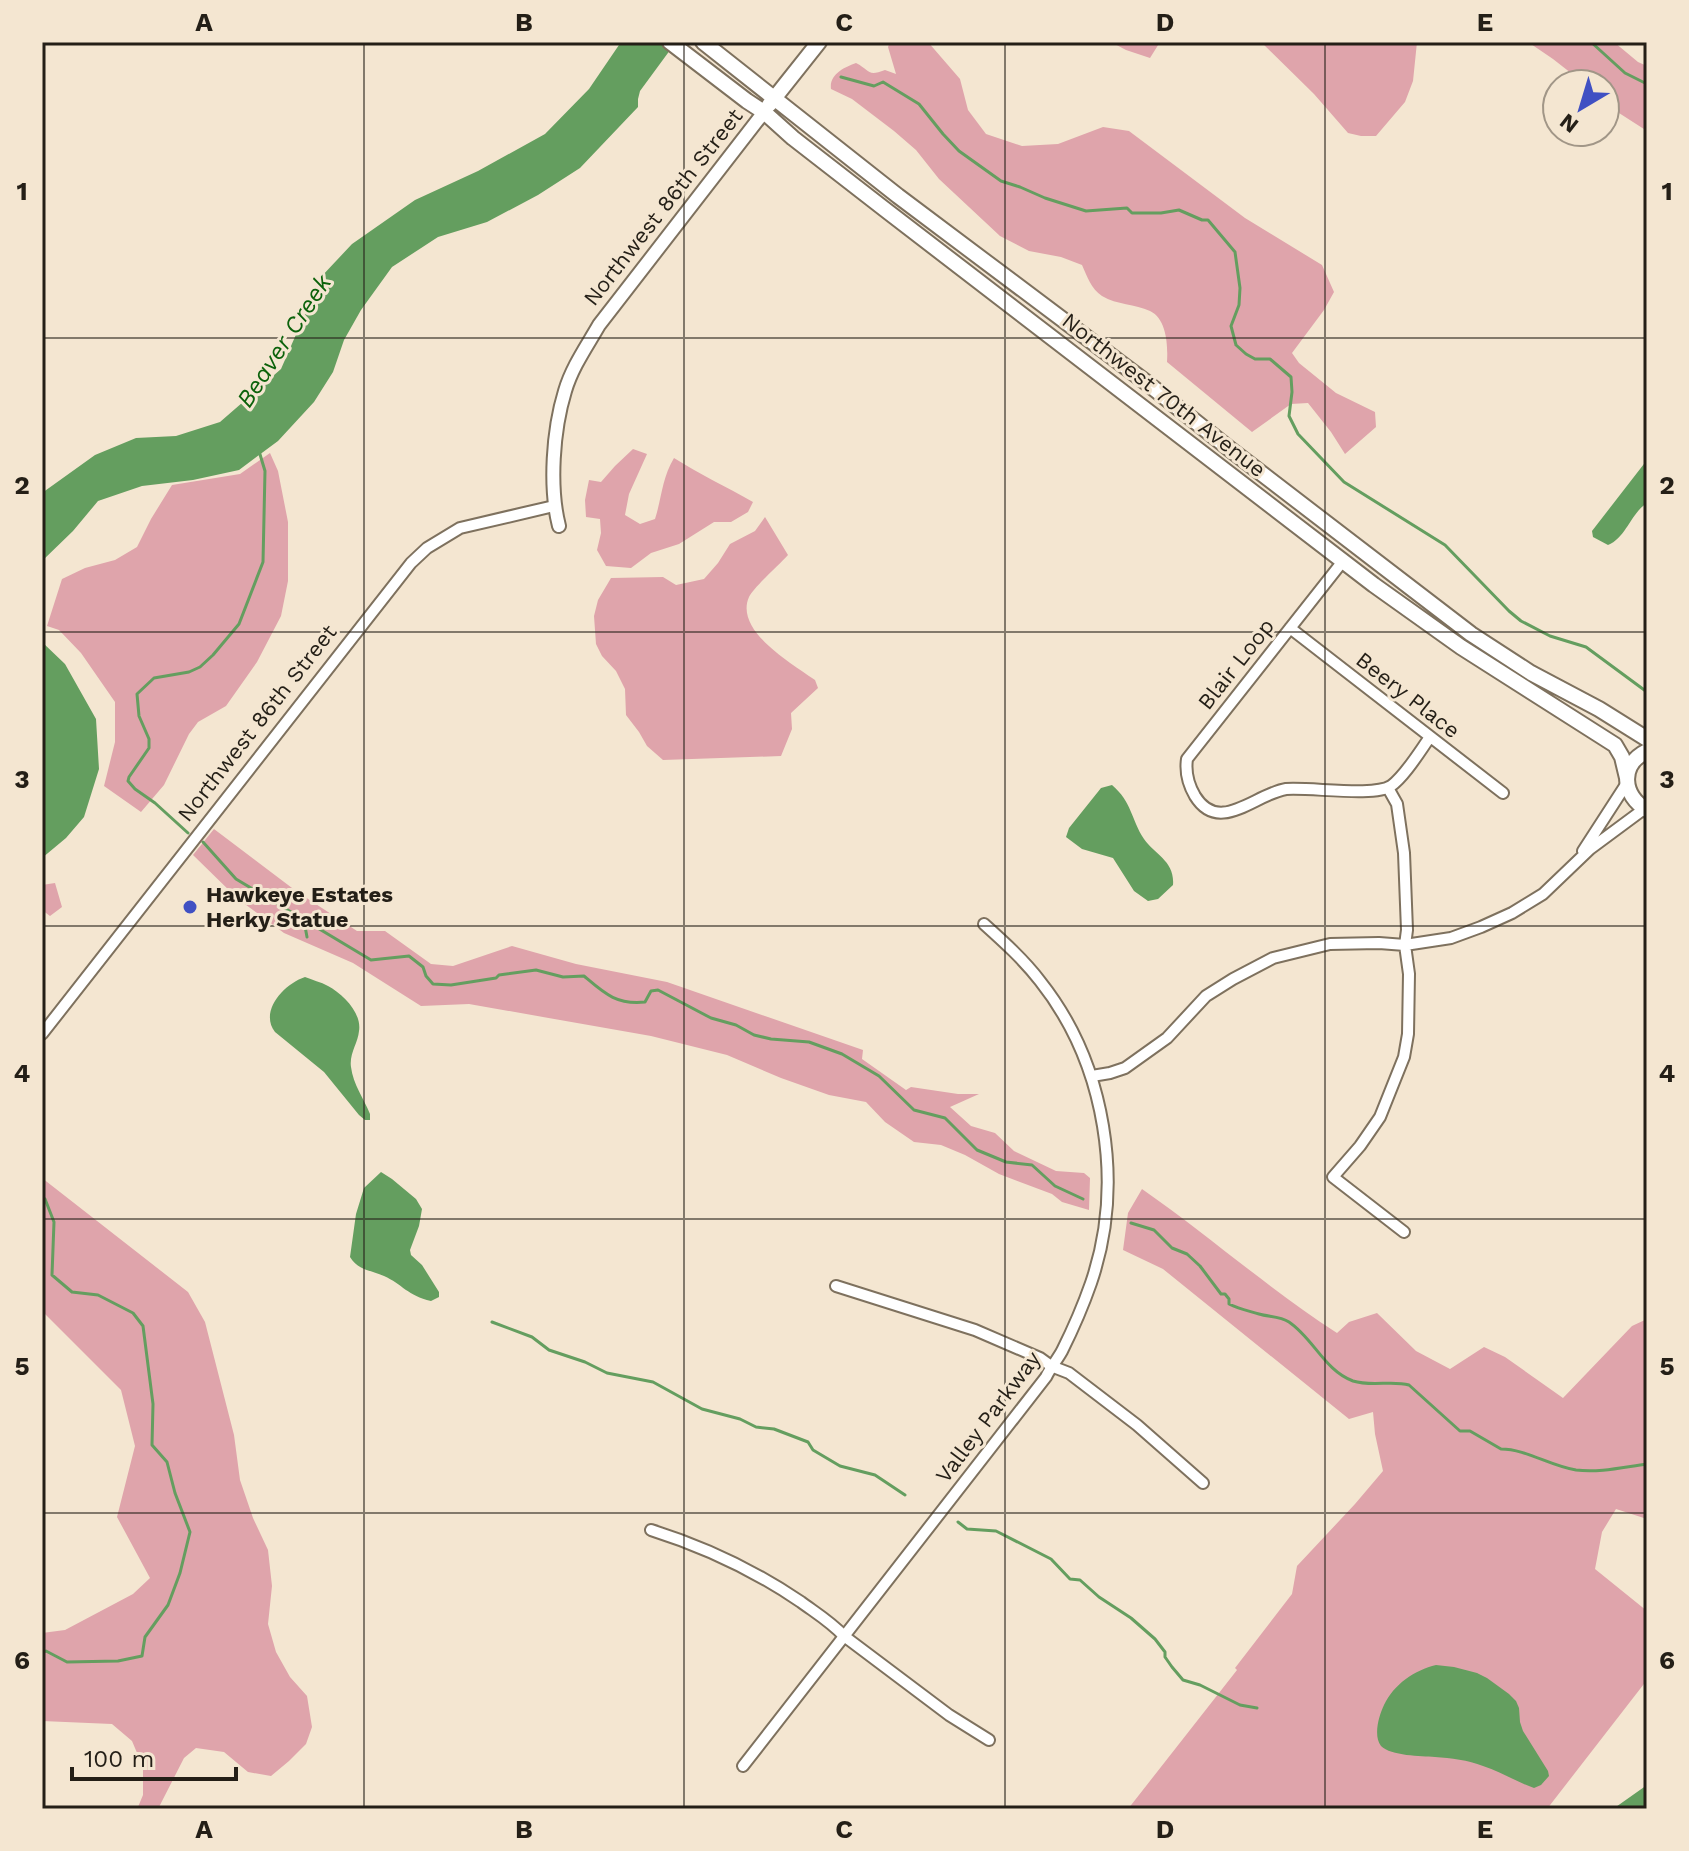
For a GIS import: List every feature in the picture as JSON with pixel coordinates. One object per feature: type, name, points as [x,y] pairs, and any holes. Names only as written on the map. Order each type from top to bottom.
[{"type":"main road","name":"Northwest 70th Avenue","points":[[670,42],[1401,606],[1615,745],[1622,757],[1630,793],[1645,809]]},
{"type":"main road","name":"Northwest 86th Street","points":[[764,112],[819,42]]},
{"type":"main road","name":"Northwest 70th Avenue","points":[[708,46],[898,196],[1471,634],[1531,673],[1647,739]]},
{"type":"main road","points":[[1627,781],[1634,760],[1647,751]]},
{"type":"street","name":"Northwest 86th Street","points":[[559,526],[554,506],[555,448],[565,390],[578,360],[599,325],[764,112]]},
{"type":"street","points":[[1164,423],[1177,407]]},
{"type":"street","name":"Northwest 86th Street","points":[[42,1034],[411,563],[427,548],[460,528],[554,506]]},
{"type":"street","name":"Blair Loop","points":[[1343,561],[1187,759],[1185,772],[1203,808],[1221,814],[1286,789],[1370,791],[1388,788]]},
{"type":"street","name":"Beery Place","points":[[1290,628],[1503,793]]},
{"type":"street","points":[[1404,1232],[1333,1177],[1380,1117],[1404,1057],[1408,1034],[1409,974],[1405,945],[1407,930],[1401,828],[1397,804],[1388,788],[1397,781],[1430,737]]},
{"type":"street","points":[[1575,862],[1627,781]]},
{"type":"street","points":[[1092,1076],[1125,1068],[1167,1038],[1206,996],[1273,958],[1330,944],[1405,945],[1451,938],[1502,918],[1543,894],[1575,862],[1645,809]]},
{"type":"street","name":"Valley Parkway","points":[[743,1766],[1046,1377],[1092,1282],[1105,1228],[1109,1166],[1092,1076],[1063,1014],[1040,981],[984,924]]},
{"type":"street","points":[[836,1286],[975,1330],[1069,1373],[1137,1425],[1203,1483]]},
{"type":"street","points":[[651,1530],[680,1539],[751,1570],[833,1625],[949,1715],[989,1740]]},
{"type":"shaded area","points":[[621,42],[676,42],[640,91],[638,107],[580,168],[487,222],[438,237],[392,267],[361,310],[344,340],[333,372],[314,402],[278,441],[239,470],[142,486],[98,501],[42,561],[42,493],[95,455],[136,438],[176,436],[220,422],[281,369],[321,277],[352,244],[415,200],[478,171],[545,134],[589,89]]},
{"type":"shaded area","points":[[890,42],[928,42],[960,79],[968,110],[986,134],[1022,146],[1058,144],[1103,127],[1129,131],[1245,218],[1322,265],[1334,292],[1292,353],[1299,363],[1336,393],[1375,412],[1376,427],[1345,454],[1308,403],[1291,404],[1252,432],[1167,362],[1165,334],[1156,315],[1102,296],[1092,286],[1082,265],[1029,251],[1000,236],[939,179],[916,150],[852,99],[831,89],[835,75],[856,63],[872,73],[885,70],[896,74],[888,47]]},
{"type":"shaded area","points":[[1111,42],[1160,42],[1150,58]]},
{"type":"shaded area","points":[[1261,42],[1417,42],[1413,81],[1405,102],[1376,136],[1348,133]]},
{"type":"shaded area","points":[[1528,42],[1614,42],[1647,66],[1647,131],[1621,114],[1621,68],[1565,68]]},
{"type":"shaded area","points":[[633,449],[647,454],[629,494],[625,515],[640,524],[655,519],[674,458],[753,502],[748,512],[731,522],[714,522],[679,544],[651,553],[631,568],[606,566],[597,550],[600,519],[586,517],[589,480],[601,482]]},
{"type":"shaded area","points":[[270,453],[278,471],[288,522],[288,581],[281,616],[257,662],[226,706],[198,722],[164,785],[141,812],[104,786],[115,742],[115,702],[81,653],[59,630],[47,626],[62,579],[85,568],[115,560],[137,547],[172,485],[240,474]]},
{"type":"shaded area","points":[[1647,460],[1647,503],[1614,542],[1608,545],[1593,537],[1592,531]]},
{"type":"shaded area","points":[[765,517],[788,555],[749,597],[747,610],[750,622],[768,645],[815,680],[818,688],[791,713],[792,729],[781,756],[663,760],[647,746],[626,715],[625,689],[596,644],[594,616],[598,600],[611,578],[663,577],[676,585],[704,579],[730,544],[755,531]]},
{"type":"shaded area","points":[[42,642],[65,664],[96,719],[99,769],[84,817],[66,838],[42,858]]},
{"type":"shaded area","points":[[1112,785],[1127,804],[1148,845],[1171,870],[1173,885],[1158,899],[1148,901],[1134,891],[1113,858],[1082,849],[1066,837],[1069,828],[1101,788]]},
{"type":"shaded area","points":[[214,829],[296,891],[357,931],[385,931],[431,964],[453,966],[512,946],[576,964],[667,982],[863,1050],[862,1059],[906,1090],[911,1087],[979,1094],[950,1107],[971,1126],[995,1133],[1014,1151],[1056,1171],[1084,1173],[1090,1178],[1089,1210],[1062,1202],[1052,1194],[999,1174],[941,1145],[914,1142],[885,1122],[866,1102],[829,1095],[727,1055],[651,1036],[469,1004],[421,1006],[353,963],[284,933],[238,899],[193,855]]},
{"type":"shaded area","points":[[55,883],[62,907],[50,916],[42,910],[42,885]]},
{"type":"shaded area","points":[[305,977],[340,994],[358,1018],[359,1031],[351,1067],[370,1120],[359,1115],[324,1072],[275,1032],[271,1024],[270,1016],[276,999],[289,986]]},
{"type":"shaded area","points":[[381,1172],[416,1199],[422,1209],[410,1250],[439,1292],[439,1297],[431,1301],[416,1296],[384,1276],[361,1268],[350,1257],[356,1214],[364,1188]]},
{"type":"shaded area","points":[[42,1178],[188,1292],[205,1322],[234,1435],[240,1480],[268,1550],[272,1586],[268,1624],[276,1652],[290,1677],[307,1696],[312,1727],[306,1744],[271,1776],[248,1772],[224,1752],[196,1748],[184,1758],[158,1809],[138,1807],[143,1795],[143,1767],[132,1741],[112,1724],[42,1721],[42,1633],[65,1630],[133,1594],[150,1578],[117,1517],[135,1446],[121,1390],[42,1311]]},
{"type":"shaded area","points":[[1142,1189],[1337,1333],[1349,1322],[1377,1313],[1416,1351],[1450,1369],[1484,1347],[1505,1357],[1563,1398],[1632,1326],[1647,1319],[1647,1519],[1616,1509],[1602,1532],[1595,1569],[1647,1611],[1647,1680],[1547,1809],[1128,1809],[1292,1594],[1297,1566],[1383,1471],[1373,1412],[1349,1419],[1163,1269],[1123,1250],[1128,1213]]},
{"type":"shaded area","points":[[1436,1665],[1477,1673],[1516,1701],[1523,1731],[1548,1771],[1549,1776],[1541,1785],[1534,1788],[1471,1762],[1399,1754],[1381,1746],[1377,1737],[1378,1726],[1388,1697],[1406,1679]]},
{"type":"shaded area","points":[[1647,1785],[1647,1809],[1613,1809]]},
{"type":"waterway","points":[[1591,42],[1625,73],[1647,84]]},
{"type":"waterway","points":[[841,77],[874,86],[883,82],[919,104],[959,151],[1001,181],[1086,211],[1127,208],[1132,213],[1161,213],[1179,210],[1208,220],[1235,252],[1240,288],[1239,305],[1231,326],[1236,345],[1255,359],[1270,359],[1291,377],[1289,416],[1298,434],[1344,482],[1445,545],[1521,621],[1550,636],[1586,647],[1647,692]]},
{"type":"waterway","points":[[188,833],[128,781],[149,748],[149,739],[139,716],[137,694],[154,678],[200,667],[239,624],[263,562],[265,471],[259,451]]},
{"type":"waterway","points":[[203,842],[236,879],[371,960],[409,956],[423,967],[433,984],[451,985],[536,970],[563,977],[584,976],[604,992],[626,1002],[645,1002],[651,991],[658,990],[711,1018],[736,1025],[754,1035],[809,1042],[842,1054],[879,1076],[914,1110],[945,1118],[977,1150],[1006,1162],[1032,1165],[1055,1186],[1083,1199]]},
{"type":"waterway","points":[[304,921],[307,937]]},
{"type":"waterway","points":[[42,1198],[54,1222],[52,1275],[72,1292],[98,1295],[133,1313],[143,1326],[153,1404],[152,1445],[167,1462],[190,1532],[168,1605],[145,1637],[142,1656],[118,1661],[67,1662],[46,1651],[42,1653]]},
{"type":"waterway","points":[[1131,1223],[1154,1230],[1172,1248],[1187,1254],[1221,1294],[1225,1294],[1229,1304],[1289,1322],[1335,1370],[1353,1381],[1409,1385],[1460,1431],[1470,1431],[1501,1449],[1576,1470],[1647,1464]]},
{"type":"waterway","points":[[492,1322],[532,1337],[549,1350],[607,1373],[653,1382],[702,1409],[808,1442],[813,1450],[840,1466],[875,1475],[905,1495]]},
{"type":"waterway","points":[[958,1522],[967,1529],[996,1531],[1051,1559],[1070,1579],[1080,1580],[1155,1639],[1183,1680],[1240,1705],[1257,1708]]},
{"type":"place","name":"Hawkeye Estates Herky Statue","points":[[190,907]]},
{"type":"water label","name":"Beaver Creek","points":[[284,341]]}]
